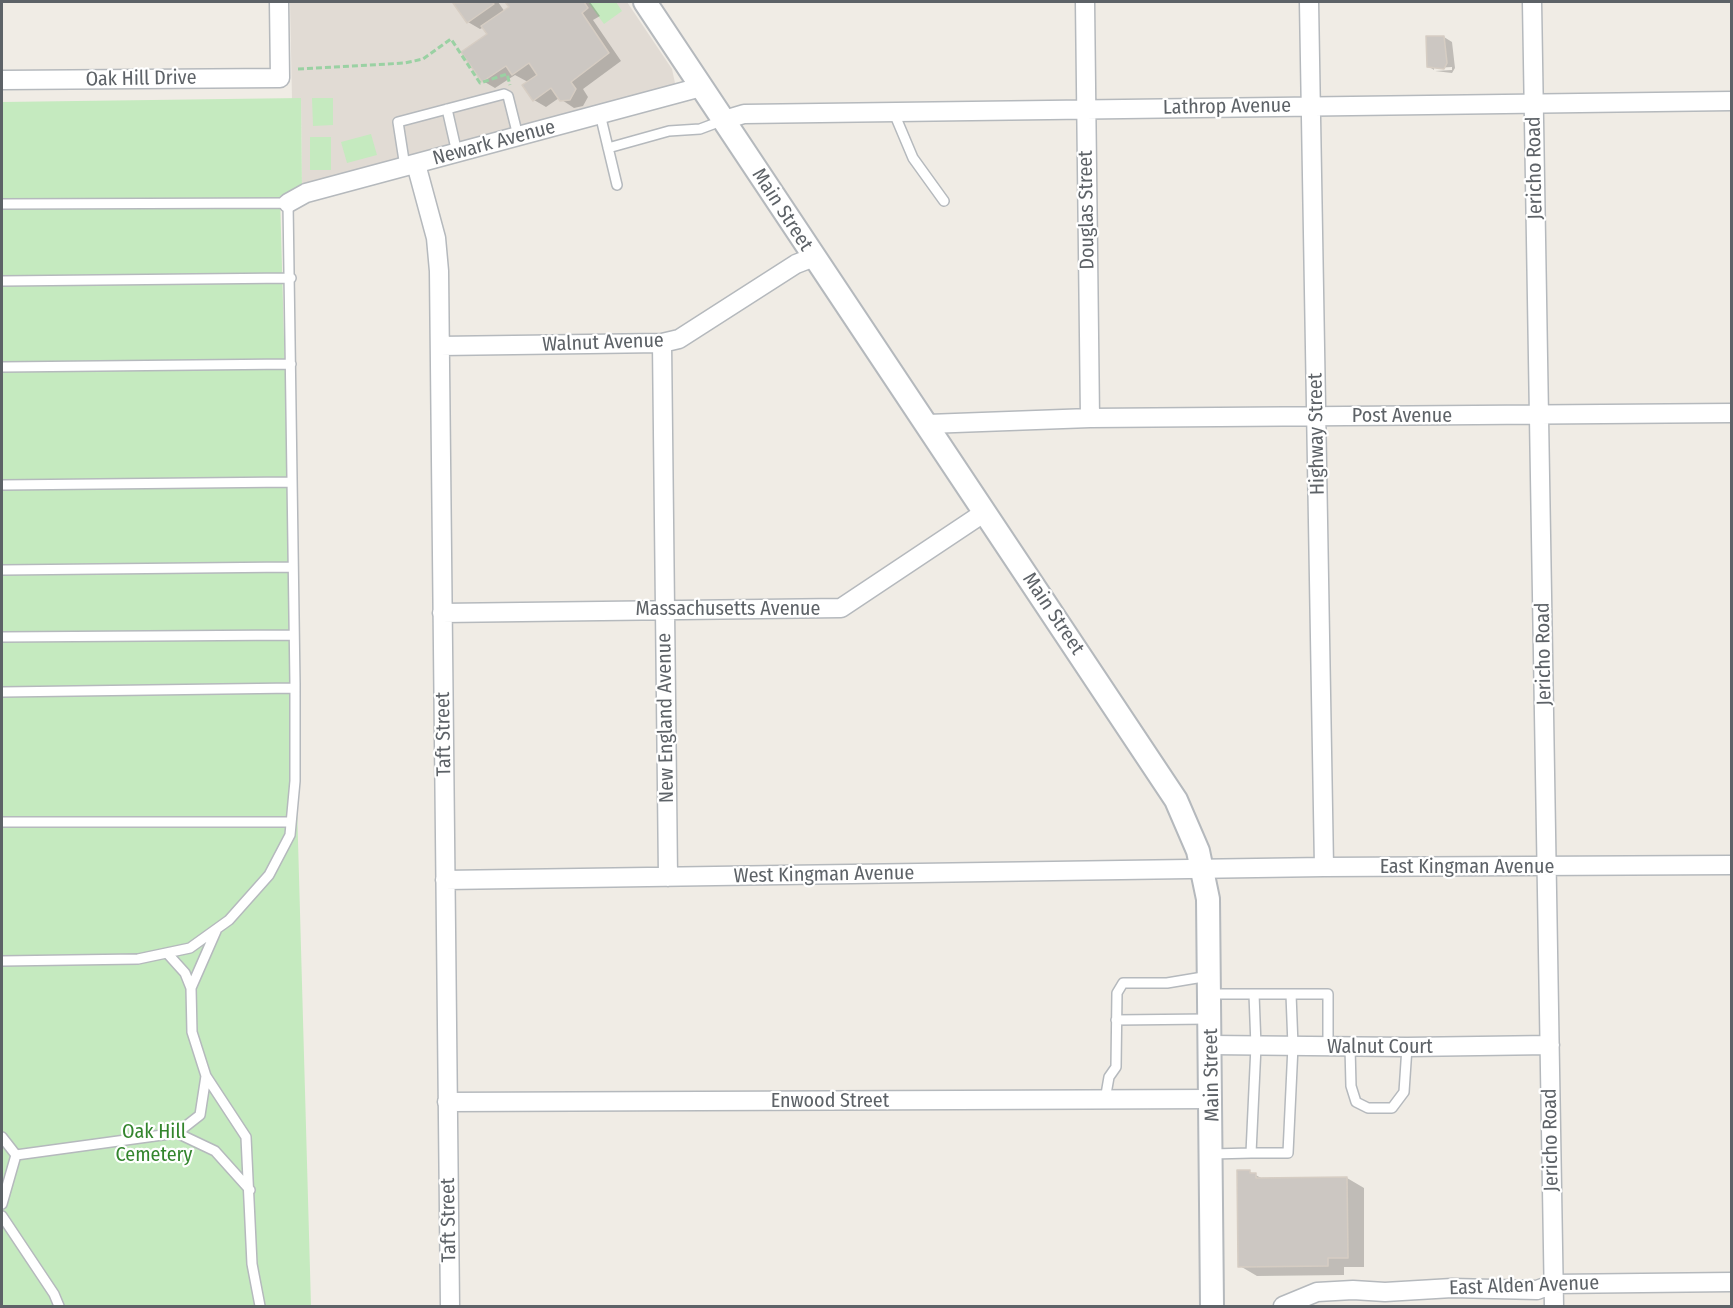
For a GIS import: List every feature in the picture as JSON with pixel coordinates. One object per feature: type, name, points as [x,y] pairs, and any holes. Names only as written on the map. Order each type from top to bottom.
[{"type":"street","name":"Oak Hill Drive","points":[[2,80],[280,78],[279,2]]},
{"type":"street","name":"Main Street","points":[[645,2],[813,258],[928,424],[1176,800],[1203,870],[1208,899],[1211,985],[1212,1306]]},
{"type":"street","name":"Douglas Street","points":[[1085,2],[1090,418]]},
{"type":"street","name":"Highway Street","points":[[1309,2],[1324,867]]},
{"type":"street","name":"Jericho Road","points":[[1532,2],[1554,1306]]},
{"type":"street","name":"Newark Avenue","points":[[288,203],[306,192],[701,87]]},
{"type":"street","name":"Lathrop Avenue","points":[[724,120],[744,114],[1731,101]]},
{"type":"street","name":"Taft Street","points":[[410,166],[436,238],[440,346],[450,1306]]},
{"type":"street","name":"Walnut Avenue","points":[[440,346],[662,343],[680,339],[796,264],[813,258]]},
{"type":"street","name":"New England Avenue","points":[[662,343],[668,877]]},
{"type":"street","name":"Post Avenue","points":[[928,424],[1090,418],[1731,413]]},
{"type":"street","name":"Massachusetts Avenue","points":[[442,613],[841,608],[985,512]]},
{"type":"street","name":"East Kingman Avenue","points":[[1203,870],[1324,867],[1731,866]]},
{"type":"street","name":"West Kingman Avenue","points":[[445,880],[1203,870]]},
{"type":"street","name":"Walnut Court","points":[[1211,1045],[1407,1047],[1550,1045]]},
{"type":"street","name":"Enwood Street","points":[[447,1102],[1212,1099]]},
{"type":"street","name":"East Alden Avenue","points":[[1283,1306],[1317,1292],[1353,1290],[1385,1292],[1452,1288],[1537,1290],[1553,1284],[1731,1282]]},
{"type":"lane","points":[[410,166],[399,122],[507,94],[519,136]]},
{"type":"lane","points":[[447,109],[457,153]]},
{"type":"lane","points":[[894,112],[913,158],[944,201]]},
{"type":"lane","points":[[600,114],[617,185]]},
{"type":"lane","points":[[608,148],[669,132],[700,129],[724,120]]},
{"type":"lane","points":[[2,204],[288,203],[291,278],[291,567],[295,688],[295,781],[290,835],[269,875],[229,920],[190,948],[138,959],[2,961]]},
{"type":"lane","points":[[2,281],[291,278]]},
{"type":"lane","points":[[2,367],[291,364]]},
{"type":"lane","points":[[2,485],[291,482]]},
{"type":"lane","points":[[2,570],[291,567]]},
{"type":"lane","points":[[2,637],[293,634]]},
{"type":"lane","points":[[2,692],[295,688]]},
{"type":"lane","points":[[2,822],[291,822]]},
{"type":"lane","points":[[191,988],[217,929]]},
{"type":"lane","points":[[167,953],[185,973],[191,988],[192,1032],[206,1076],[246,1137],[252,1264],[260,1306]]},
{"type":"lane","points":[[1105,1100],[1109,1077],[1116,1067],[1117,993],[1123,983],[1211,985],[1254,994],[1328,994],[1328,1046]]},
{"type":"lane","points":[[1251,1153],[1256,1046],[1254,994]]},
{"type":"lane","points":[[1212,1154],[1288,1153],[1293,1046],[1291,994]]},
{"type":"lane","points":[[1116,1020],[1211,1019]]},
{"type":"lane","points":[[1350,1047],[1351,1086],[1356,1102],[1368,1108],[1392,1108],[1404,1092],[1407,1047]]},
{"type":"lane","points":[[16,1155],[177,1133],[200,1115],[206,1076]]},
{"type":"lane","points":[[177,1133],[214,1150],[250,1190]]},
{"type":"lane","points":[[2,1137],[16,1155]]},
{"type":"lane","points":[[2,1204],[16,1155]]},
{"type":"lane","points":[[2,1216],[48,1285],[59,1306]]},
{"type":"path","points":[[298,69],[405,63],[423,59],[451,39],[480,84],[507,74],[512,93]]},
{"type":"shaded area","points":[[290,2],[627,2],[672,69],[675,83],[670,90],[302,189],[301,99],[292,99]]},
{"type":"green space","points":[[588,2],[616,2],[622,11],[604,24]]},
{"type":"green space","name":"Oak Hill Cemetery","points":[[301,98],[302,189],[280,196],[311,1306],[2,1306],[2,102]]},
{"type":"green space","points":[[312,98],[333,98],[333,125],[313,126]]},
{"type":"green space","points":[[371,134],[377,155],[347,163],[341,142]]},
{"type":"green space","points":[[310,137],[331,137],[331,170],[310,170]]},
{"type":"building","points":[[492,2],[494,4],[467,23],[453,3]]},
{"type":"building","points":[[505,2],[584,2],[588,8],[582,13],[609,53],[571,82],[576,89],[570,100],[560,101],[551,88],[533,101],[522,85],[537,75],[529,63],[512,75],[506,66],[482,82],[461,52],[487,34],[481,26],[509,7]]},
{"type":"building","points":[[1426,36],[1444,36],[1447,63],[1444,69],[1427,67]]},
{"type":"building","points":[[1237,1170],[1250,1170],[1250,1173],[1256,1173],[1256,1178],[1347,1177],[1348,1258],[1328,1258],[1328,1266],[1238,1267]]}]
